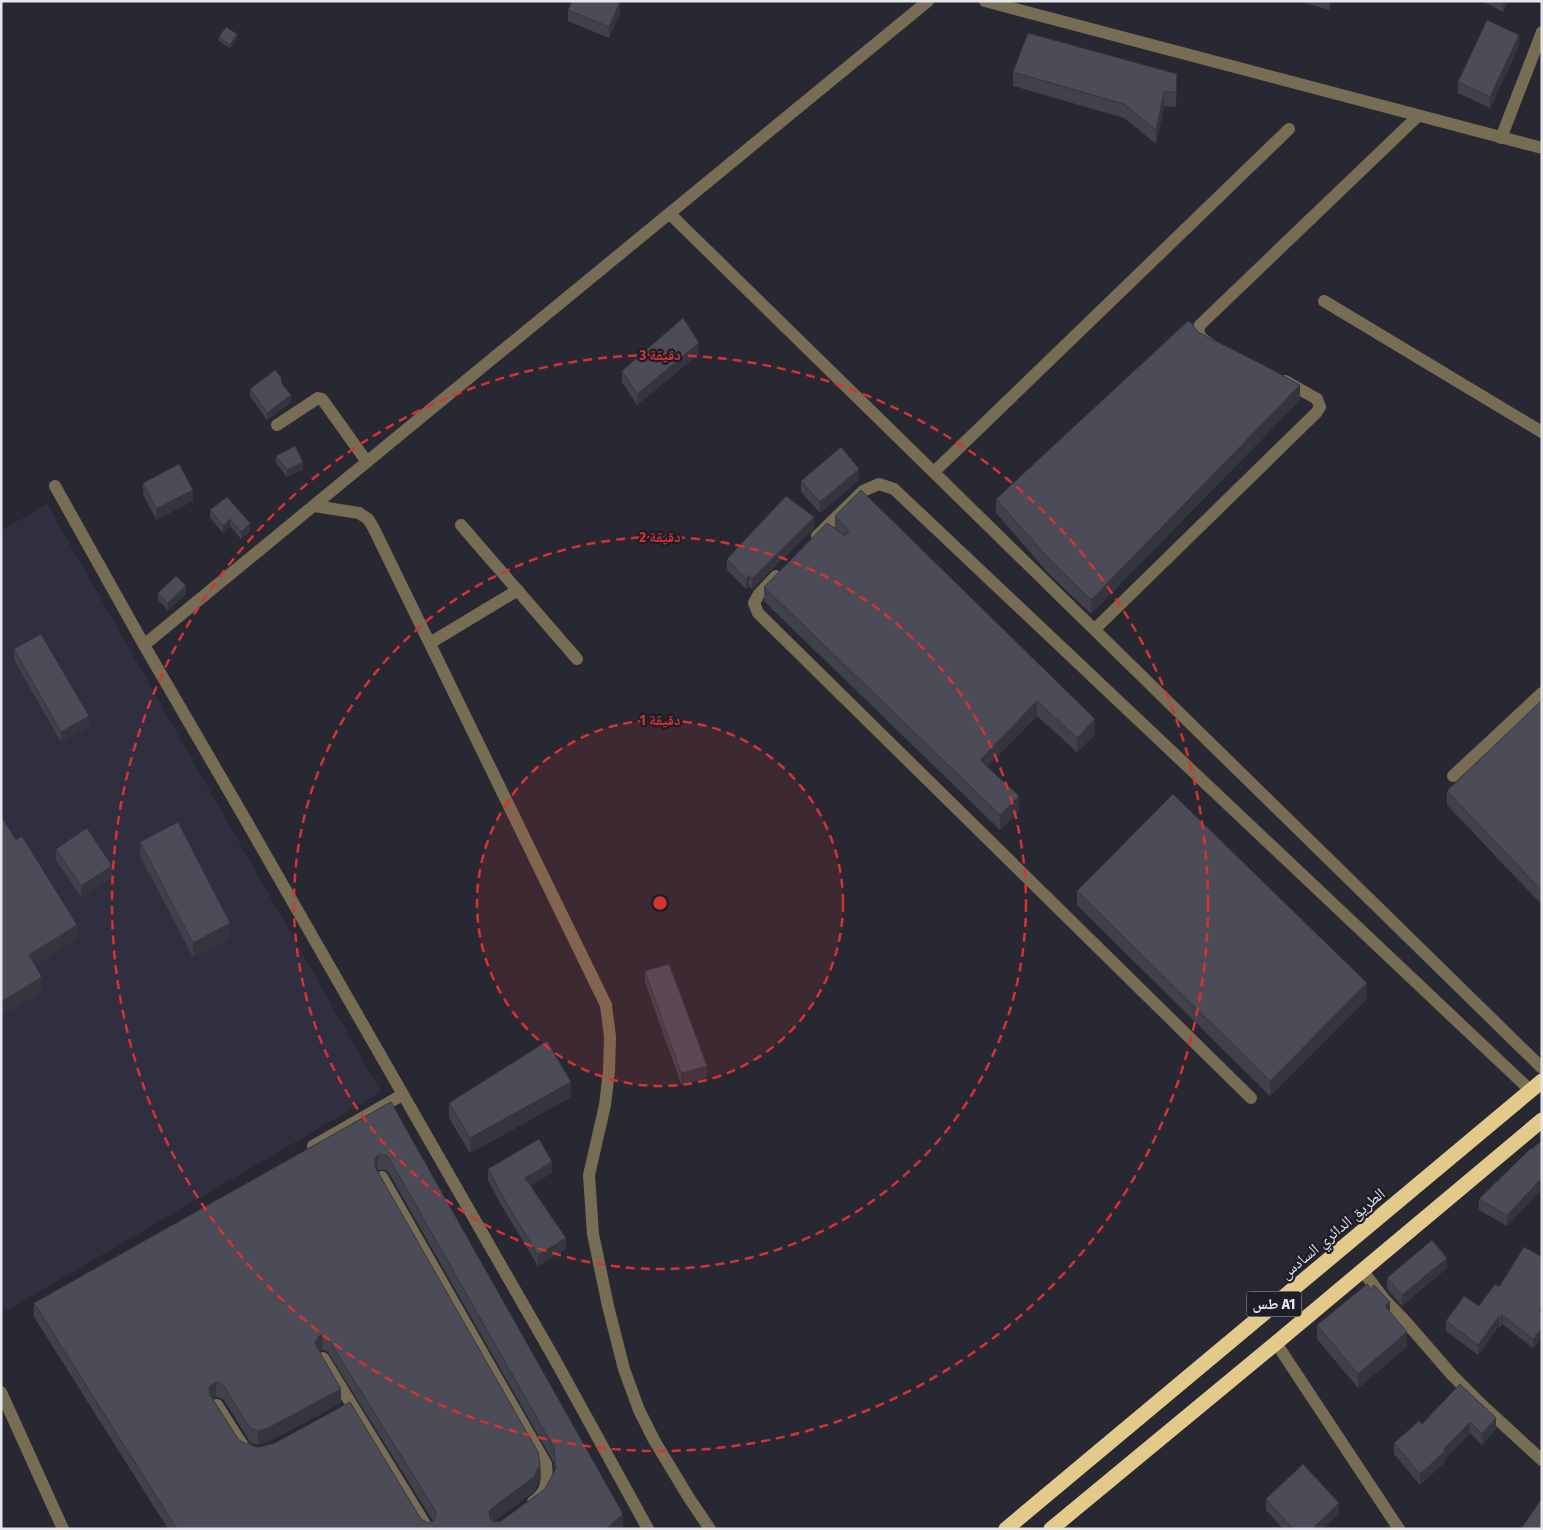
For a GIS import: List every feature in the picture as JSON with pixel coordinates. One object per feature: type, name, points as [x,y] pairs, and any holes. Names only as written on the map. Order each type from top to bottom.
[{"type":"highway","name":"الطريق الدائري السادس","points":[[1006,1529],[1536,1086]]},
{"type":"highway","name":"طس A1","points":[[1051,1529],[1542,1120]]},
{"type":"street","points":[[144,645],[928,1]]},
{"type":"street","points":[[986,1],[1542,148]]},
{"type":"street","points":[[1501,138],[1542,32]]},
{"type":"street","points":[[1222,349],[1202,339],[1198,332],[1200,325],[1418,116]]},
{"type":"street","points":[[934,472],[1289,129]]},
{"type":"street","points":[[670,214],[1542,1068]]},
{"type":"street","points":[[1324,301],[1542,432]]},
{"type":"street","points":[[1094,629],[1318,410],[1319,403],[1314,396],[1272,375]]},
{"type":"street","points":[[277,425],[318,398],[322,400],[368,462]]},
{"type":"street","points":[[808,546],[863,491],[879,484],[894,489],[1536,1086]]},
{"type":"street","points":[[55,486],[144,645],[554,1358],[648,1529]]},
{"type":"street","points":[[314,506],[359,513],[368,518],[606,1005],[610,1037],[610,1071],[605,1105],[589,1175],[593,1234],[624,1369],[639,1410],[654,1440],[710,1529]]},
{"type":"street","points":[[461,525],[577,659]]},
{"type":"street","points":[[787,566],[759,594],[754,604],[758,614],[1251,1098]]},
{"type":"street","points":[[430,643],[518,590]]},
{"type":"street","points":[[1453,776],[1542,693]]},
{"type":"street","points":[[306,1150],[402,1095]]},
{"type":"street","points":[[382,1176],[546,1464],[548,1480],[540,1497],[526,1507]]},
{"type":"street","points":[[1362,1270],[1384,1299],[1452,1375],[1542,1460]]},
{"type":"street","points":[[1276,1343],[1398,1529]]},
{"type":"street","points":[[323,1358],[349,1408],[428,1529]]},
{"type":"street","points":[[1,1392],[63,1529]]},
{"type":"street","points":[[217,1405],[245,1449],[258,1454],[264,1452]]},
{"type":"shaded area","points":[[47,504],[381,1092],[6,1311],[1,1302],[1,531]]},
{"type":"building","points":[[572,1],[620,2],[609,27],[568,10]]},
{"type":"building","points":[[1487,20],[1519,35],[1490,97],[1458,82]]},
{"type":"building","points":[[226,27],[237,34],[230,45],[219,37]]},
{"type":"building","points":[[1028,33],[1177,74],[1176,92],[1164,92],[1156,130],[1124,104],[1013,72]]},
{"type":"building","points":[[683,318],[699,343],[637,394],[622,371]]},
{"type":"building","points":[[1188,321],[1198,332],[1300,385],[1091,600],[1049,559],[996,499]]},
{"type":"building","points":[[275,370],[281,377],[282,384],[291,395],[267,413],[250,389]]},
{"type":"building","points":[[295,446],[303,462],[287,470],[276,456]]},
{"type":"building","points":[[841,447],[859,469],[820,502],[801,481]]},
{"type":"building","points":[[179,464],[193,490],[156,509],[143,483]]},
{"type":"building","points":[[861,490],[1095,719],[1077,738],[1037,701],[980,760],[1019,796],[1000,815],[764,587],[827,523],[845,536],[849,531],[835,516]]},
{"type":"building","points":[[786,496],[814,517],[752,579],[749,575],[746,579],[727,559]]},
{"type":"building","points":[[227,497],[250,523],[241,532],[230,519],[223,526],[210,510]]},
{"type":"building","points":[[176,576],[186,586],[168,603],[158,593]]},
{"type":"building","points":[[41,634],[89,716],[61,732],[14,649]]},
{"type":"building","points":[[1542,700],[1542,891],[1447,791]]},
{"type":"building","points":[[1173,794],[1367,983],[1270,1081],[1077,891]]},
{"type":"building","points":[[1,816],[16,840],[22,836],[77,925],[29,955],[42,977],[1,1002]]},
{"type":"building","points":[[178,822],[230,923],[193,943],[140,842]]},
{"type":"building","points":[[87,828],[112,866],[81,886],[56,849]]},
{"type":"building","points":[[669,964],[707,1066],[681,1073],[645,971]]},
{"type":"building","points":[[547,1041],[571,1082],[470,1138],[449,1103]]},
{"type":"building","points":[[391,1102],[623,1514],[606,1529],[177,1529],[34,1303]],"holes":[[[378,1155],[386,1155],[389,1158],[554,1448],[556,1468],[545,1489],[501,1521],[494,1522],[490,1519],[489,1512],[534,1477],[540,1464],[538,1452],[375,1167],[375,1159]],[[322,1335],[327,1337],[435,1510],[436,1515],[433,1521],[428,1523],[421,1519],[350,1402],[275,1443],[256,1447],[238,1439],[210,1395],[210,1386],[216,1382],[220,1383],[224,1386],[250,1428],[258,1431],[268,1428],[341,1389],[315,1344],[318,1337]]]},
{"type":"building","points":[[539,1139],[552,1162],[525,1178],[566,1238],[538,1255],[488,1169]]},
{"type":"building","points":[[1542,1140],[1542,1178],[1507,1215],[1479,1199],[1531,1148]]},
{"type":"building","points":[[1432,1240],[1447,1258],[1402,1295],[1387,1278]]},
{"type":"building","points":[[1524,1247],[1542,1257],[1542,1305],[1539,1310],[1542,1312],[1542,1328],[1533,1339],[1502,1315],[1501,1317],[1499,1316],[1478,1345],[1446,1321],[1464,1296],[1479,1306],[1495,1284],[1499,1287]]},
{"type":"building","points":[[1367,1284],[1371,1289],[1374,1285],[1390,1302],[1385,1306],[1407,1332],[1358,1374],[1317,1325]]},
{"type":"building","points":[[1460,1384],[1496,1418],[1482,1434],[1470,1422],[1444,1449],[1445,1451],[1420,1474],[1394,1443],[1419,1421],[1422,1424]]},
{"type":"building","points":[[1303,1464],[1339,1503],[1312,1529],[1293,1529],[1266,1499]]},
{"type":"building","points":[[1542,1498],[1542,1529],[1521,1529]]}]
